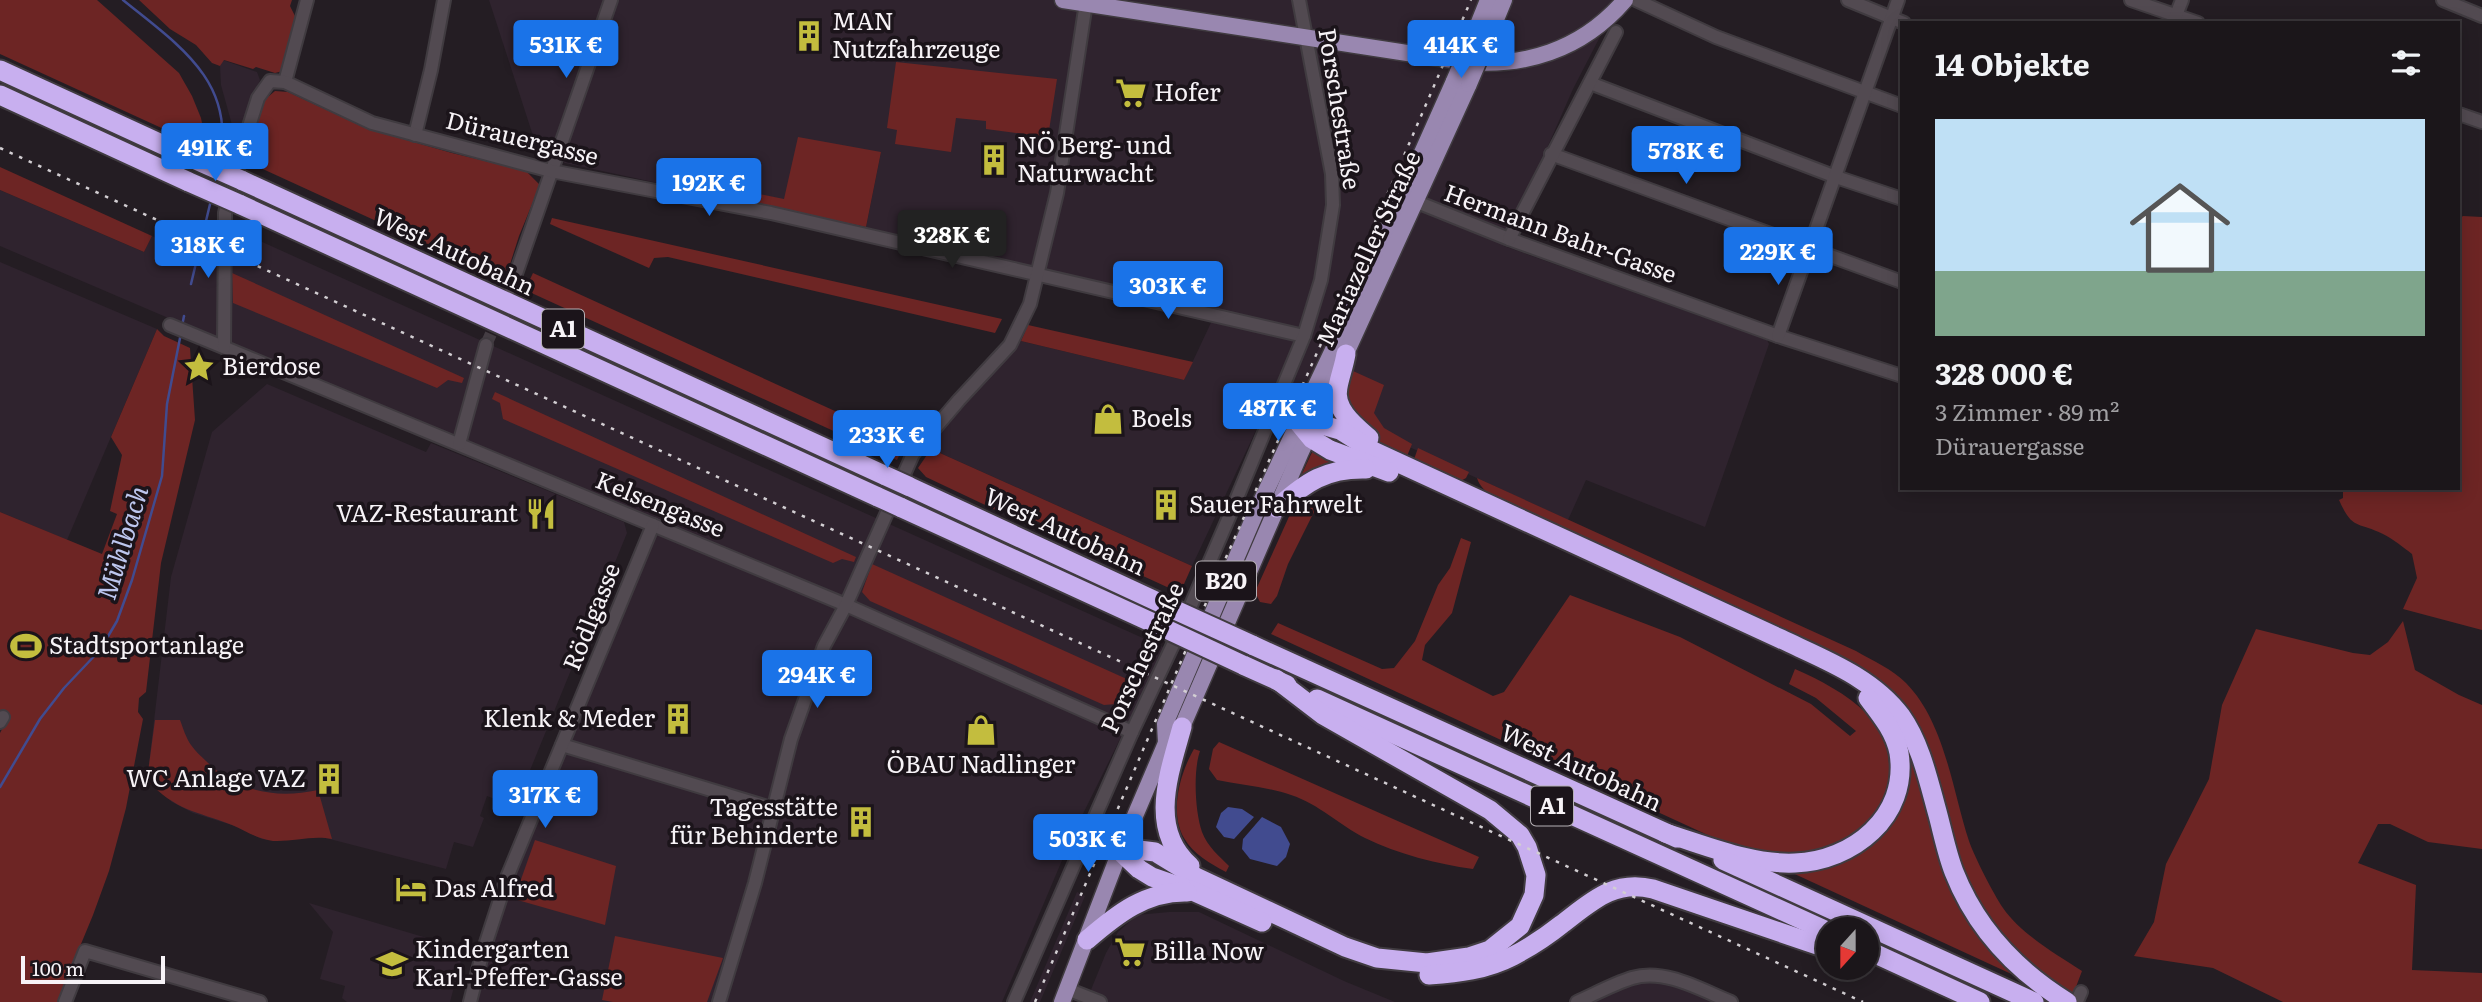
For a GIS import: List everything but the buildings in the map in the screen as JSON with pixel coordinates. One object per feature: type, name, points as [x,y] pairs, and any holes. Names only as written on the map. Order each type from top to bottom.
[{"type":"highway","name":"West Autobahn","points":[[0,70],[2034,1002]]},
{"type":"highway","name":"West Autobahn","points":[[0,95],[1816,926]]},
{"type":"highway","points":[[1346,354],[1337,394],[1342,410],[1386,463],[1827,671],[1868,698],[1892,731],[1899,753],[1896,792],[1889,808],[1871,834],[1848,850],[1820,860],[1777,863],[1720,850],[1665,833]]},
{"type":"highway","points":[[1307,427],[1330,450],[1386,463],[1542,531],[1817,656],[1874,689],[1900,716],[1914,740],[1930,785],[1954,872],[1973,910],[2001,950],[2037,983],[2075,998]]},
{"type":"highway","points":[[1277,508],[1297,490],[1319,476],[1336,470],[1386,463]]},
{"type":"highway","points":[[1121,851],[1155,852],[1196,877],[1345,947],[1377,958],[1427,963],[1469,957],[1490,950],[1520,926],[1534,895],[1535,875],[1532,860],[1520,835],[1490,810],[1323,715],[1276,679]]},
{"type":"highway","points":[[1182,727],[1168,775],[1164,815],[1175,850],[1187,864],[1216,886]]},
{"type":"highway","points":[[1121,851],[1146,873],[1357,964],[1388,972],[1425,976],[1457,974],[1482,968],[1510,958],[1547,935],[1591,900],[1606,892],[1632,885],[1664,892],[1816,945]]},
{"type":"highway","points":[[1087,940],[1117,914],[1143,900],[1170,892],[1195,892]]},
{"type":"highway","points":[[1880,956],[1980,1002]]},
{"type":"highway","points":[[1880,967],[1953,990]]},
{"type":"main road","points":[[1063,0],[1487,64],[1527,60],[1556,51],[1596,28],[1625,0]]},
{"type":"main road","name":"Mariazeller Straße","points":[[1480,38],[1488,0]]},
{"type":"main road","name":"Mariazeller Straße","points":[[1064,995],[1166,743],[1182,727],[1277,508],[1307,427],[1480,38],[1504,0]]},
{"type":"main road","name":"Mariazeller Straße","points":[[1166,743],[1166,724],[1256,512],[1307,427],[1346,354],[1410,199]]},
{"type":"street","points":[[285,82],[306,0]]},
{"type":"street","points":[[415,135],[444,0]]},
{"type":"street","points":[[511,288],[611,0]]},
{"type":"street","name":"Porschestraße","points":[[1014,1002],[1132,732],[1185,619],[1304,336],[1321,280],[1333,205],[1332,174],[1299,0]]},
{"type":"street","points":[[1636,0],[1716,37],[1900,105]]},
{"type":"street","points":[[1848,0],[1898,21]]},
{"type":"street","points":[[1778,336],[1866,93],[1898,21],[1898,0]]},
{"type":"street","points":[[2131,0],[2175,19],[2182,0]]},
{"type":"street","points":[[2443,0],[2482,16]]},
{"type":"street","points":[[719,1002],[755,883],[791,739],[811,676],[824,646],[846,604],[913,454],[1010,345],[1030,304],[1057,193],[1086,4]]},
{"type":"street","points":[[1509,239],[1616,32]]},
{"type":"street","name":"Dürauergasse","points":[[224,347],[225,214],[238,161],[258,99],[270,81],[285,82],[372,122],[551,171],[771,212],[1304,336]]},
{"type":"street","points":[[1590,83],[1900,199]]},
{"type":"street","points":[[2460,114],[2482,122]]},
{"type":"street","points":[[1551,154],[1900,281]]},
{"type":"street","name":"Hermann Bahr-Gasse","points":[[1410,199],[1509,239],[1778,336],[1900,375]]},
{"type":"street","name":"Kelsengasse","points":[[172,326],[846,604],[1132,732]]},
{"type":"street","points":[[459,444],[486,345]]},
{"type":"street","name":"Rödlgasse","points":[[470,1002],[508,875],[653,525]]},
{"type":"street","points":[[562,745],[774,809]]},
{"type":"street","points":[[65,1002],[85,951],[260,1002]]},
{"type":"street","points":[[1577,1002],[1632,978],[1646,976],[1677,980],[1731,1002]]},
{"type":"street","points":[[1064,995],[1100,1002]]},
{"type":"shaded area","points":[[0,0],[97,0],[179,73],[201,118],[203,147],[0,54]]},
{"type":"shaded area","points":[[139,0],[292,0],[290,6],[297,20],[283,71],[275,73],[256,67],[253,69],[224,60],[220,66],[212,63],[196,45],[170,29]]},
{"type":"shaded area","points":[[489,0],[1619,0],[1573,89],[1504,246],[1767,340],[1769,344],[1705,527],[1586,480],[1568,520],[1277,386],[1192,566],[931,449],[941,431],[1021,341],[1184,380],[1217,310],[866,227],[881,152],[785,200],[730,188],[727,198],[565,163],[536,145]]},
{"type":"shaded area","points":[[223,60],[257,72],[260,80],[237,143],[221,85],[220,66]]},
{"type":"shaded area","points":[[896,62],[1057,79],[1048,137],[986,129],[986,121],[956,118],[951,152],[895,144],[897,130],[887,128]]},
{"type":"shaded area","points":[[275,91],[288,92],[368,129],[526,171],[540,185],[505,280],[243,160],[263,101]]},
{"type":"shaded area","points":[[798,137],[881,152],[866,227],[727,198],[730,188],[784,199]]},
{"type":"shaded area","points":[[0,167],[152,236],[144,252],[0,190]]},
{"type":"shaded area","points":[[0,190],[144,252],[152,236],[231,272],[231,228],[1165,648],[1074,832],[1002,1002],[473,1002],[509,875],[655,526],[0,246]]},
{"type":"shaded area","points":[[2482,217],[2482,630],[2403,609],[2417,578],[2412,554],[2387,536],[2356,524],[2348,517],[2339,500],[2343,498],[2343,490],[2460,490],[2460,218]]},
{"type":"shaded area","points":[[552,218],[1002,319],[995,333],[668,257],[654,258],[649,268],[550,224]]},
{"type":"shaded area","points":[[0,262],[157,329],[67,540],[0,512]]},
{"type":"shaded area","points":[[232,273],[464,378],[462,383],[448,380],[437,388],[233,303]]},
{"type":"shaded area","points":[[533,273],[905,443],[897,460],[525,290]]},
{"type":"shaded area","points":[[1028,325],[1193,362],[1184,380],[1021,341]]},
{"type":"shaded area","points":[[157,329],[164,336],[190,348],[195,420],[161,563],[146,692],[139,698],[138,712],[143,719],[126,808],[109,871],[57,1002],[0,1002],[0,733],[7,720],[0,715],[0,512],[102,554],[117,514],[110,511],[122,455],[111,437]]},
{"type":"shaded area","points":[[1353,371],[1384,385],[1374,413],[1384,428],[1412,444],[1405,461],[1366,433],[1351,413],[1345,392]]},
{"type":"shaded area","points":[[267,384],[426,452],[431,443],[624,522],[627,533],[515,807],[487,796],[480,816],[484,818],[473,847],[454,842],[446,869],[318,836],[276,841],[262,839],[235,826],[193,813],[172,802],[147,780],[171,577],[212,432]]},
{"type":"shaded area","points":[[495,392],[856,557],[854,562],[842,559],[833,563],[503,419],[500,403],[492,399]]},
{"type":"shaded area","points":[[1315,446],[1359,464],[1298,482]]},
{"type":"shaded area","points":[[1418,448],[1469,472],[1466,478],[1459,482],[1412,465]]},
{"type":"shaded area","points":[[931,449],[1192,566],[1180,593],[1093,553],[1086,544],[1013,510],[1000,512],[926,477],[918,468]]},
{"type":"shaded area","points":[[1477,478],[1856,651],[1901,678],[1919,699],[1939,737],[1969,841],[1999,902],[2029,935],[2082,971],[2071,1000],[2029,969],[1975,906],[1899,708],[1501,502],[1484,489]]},
{"type":"shaded area","points":[[1304,498],[1313,499],[1316,508],[1288,564],[1277,596],[1271,604],[1260,602],[1255,592],[1292,510]]},
{"type":"shaded area","points":[[1461,538],[1471,542],[1452,613],[1425,645],[1422,660],[1493,696],[1504,692],[1570,595],[1680,637],[1811,704],[1850,736],[1856,731],[1816,698],[1789,684],[1795,669],[1851,700],[1867,714],[1879,730],[1886,748],[1888,786],[1882,804],[1872,820],[1859,834],[1842,845],[1810,854],[1776,853],[1727,842],[1271,634],[1278,623],[1382,669],[1394,668],[1415,641],[1438,585],[1450,568]]},
{"type":"shaded area","points":[[872,564],[1140,685],[1136,696],[1116,704],[1104,705],[870,601],[862,592]]},
{"type":"shaded area","points":[[2403,621],[2415,670],[2482,705],[2482,849],[2428,842],[2390,824],[2378,824],[2358,863],[2416,885],[2412,970],[2482,973],[2482,1002],[2283,1002],[2213,968],[2134,956],[2154,922],[2166,864],[2209,779],[2222,705],[2256,629],[2370,655],[2388,642]]},
{"type":"shaded area","points":[[155,720],[180,720],[196,751],[218,772],[244,786],[258,791],[287,794],[318,790],[332,839],[267,840],[187,809],[167,798],[147,780]]},
{"type":"shaded area","points":[[1909,739],[1950,874],[2020,978],[1786,870],[1871,841]]},
{"type":"shaded area","points":[[1219,742],[1479,857],[1473,869],[1418,858],[1365,838],[1320,809],[1291,795],[1217,780],[1209,769],[1213,749]]},
{"type":"shaded area","points":[[1194,749],[1200,751],[1196,803],[1202,832],[1214,851],[1229,866],[1226,872],[1197,854],[1184,838],[1180,828],[1177,816],[1178,793],[1184,769]]},
{"type":"shaded area","points":[[535,840],[616,866],[605,925],[514,899]]},
{"type":"shaded area","points":[[1077,892],[1085,896],[1040,1002],[1030,1002]]},
{"type":"shaded area","name":"Kindergarten Karl-Pfeffer-Gasse","points":[[309,903],[464,949],[450,1002],[347,1002],[342,998],[345,986],[320,979],[333,932]]},
{"type":"shaded area","points":[[1199,912],[1344,981],[1395,1002],[1086,1002],[1106,953],[1118,932],[1137,915]]},
{"type":"shaded area","points":[[615,936],[723,958],[707,1002],[602,1000]]},
{"type":"shaded area","points":[[1649,982],[1675,986],[1715,1002],[1590,1002],[1628,985]]},
{"type":"water","points":[[1228,807],[1242,809],[1254,817],[1234,839],[1224,837],[1216,827],[1221,813]]},
{"type":"water","points":[[1262,817],[1281,827],[1290,844],[1286,857],[1277,866],[1250,859],[1242,849],[1243,839]]},
{"type":"waterway","name":"Mühlbach","points":[[123,0],[182,50],[211,87],[220,110],[223,135],[219,163]]},
{"type":"waterway","name":"Mühlbach","points":[[191,284],[211,200]]},
{"type":"waterway","name":"Mühlbach","points":[[182,326],[184,316]]},
{"type":"waterway","name":"Mühlbach","points":[[0,787],[40,719],[64,688],[100,650],[117,621],[132,580],[162,476],[167,404],[181,333]]},
{"type":"tunnel","points":[[486,345],[508,295]]},
{"type":"railway","points":[[1035,1002],[1212,589],[1471,0]]},
{"type":"railway","points":[[0,148],[1863,1002]]},
{"type":"place","name":"MAN Nutzfahrzeuge","points":[[809,36]]},
{"type":"place","name":"Hofer","points":[[1131,93]]},
{"type":"place","name":"NÖ Berg- und Naturwacht","points":[[994,160]]},
{"type":"place","name":"Bierdose","points":[[199,367]]},
{"type":"place","name":"Boels","points":[[1108,419]]},
{"type":"place","name":"Sauer Fahrwelt","points":[[1166,505]]},
{"type":"place","name":"VAZ-Restaurant","points":[[541,514]]},
{"type":"place","name":"Stadtsportanlage","points":[[26,646]]},
{"type":"place","name":"Klenk & Meder","points":[[678,719]]},
{"type":"place","name":"ÖBAU Nadlinger","points":[[981,730]]},
{"type":"place","name":"WC Anlage VAZ","points":[[329,779]]},
{"type":"place","name":"Tagesstätte für Behinderte","points":[[861,822]]},
{"type":"place","name":"Das Alfred","points":[[411,889]]},
{"type":"place","name":"Billa Now","points":[[1130,952]]},
{"type":"place","name":"Kindergarten Karl-Pfeffer-Gasse","points":[[392,964]]}]
